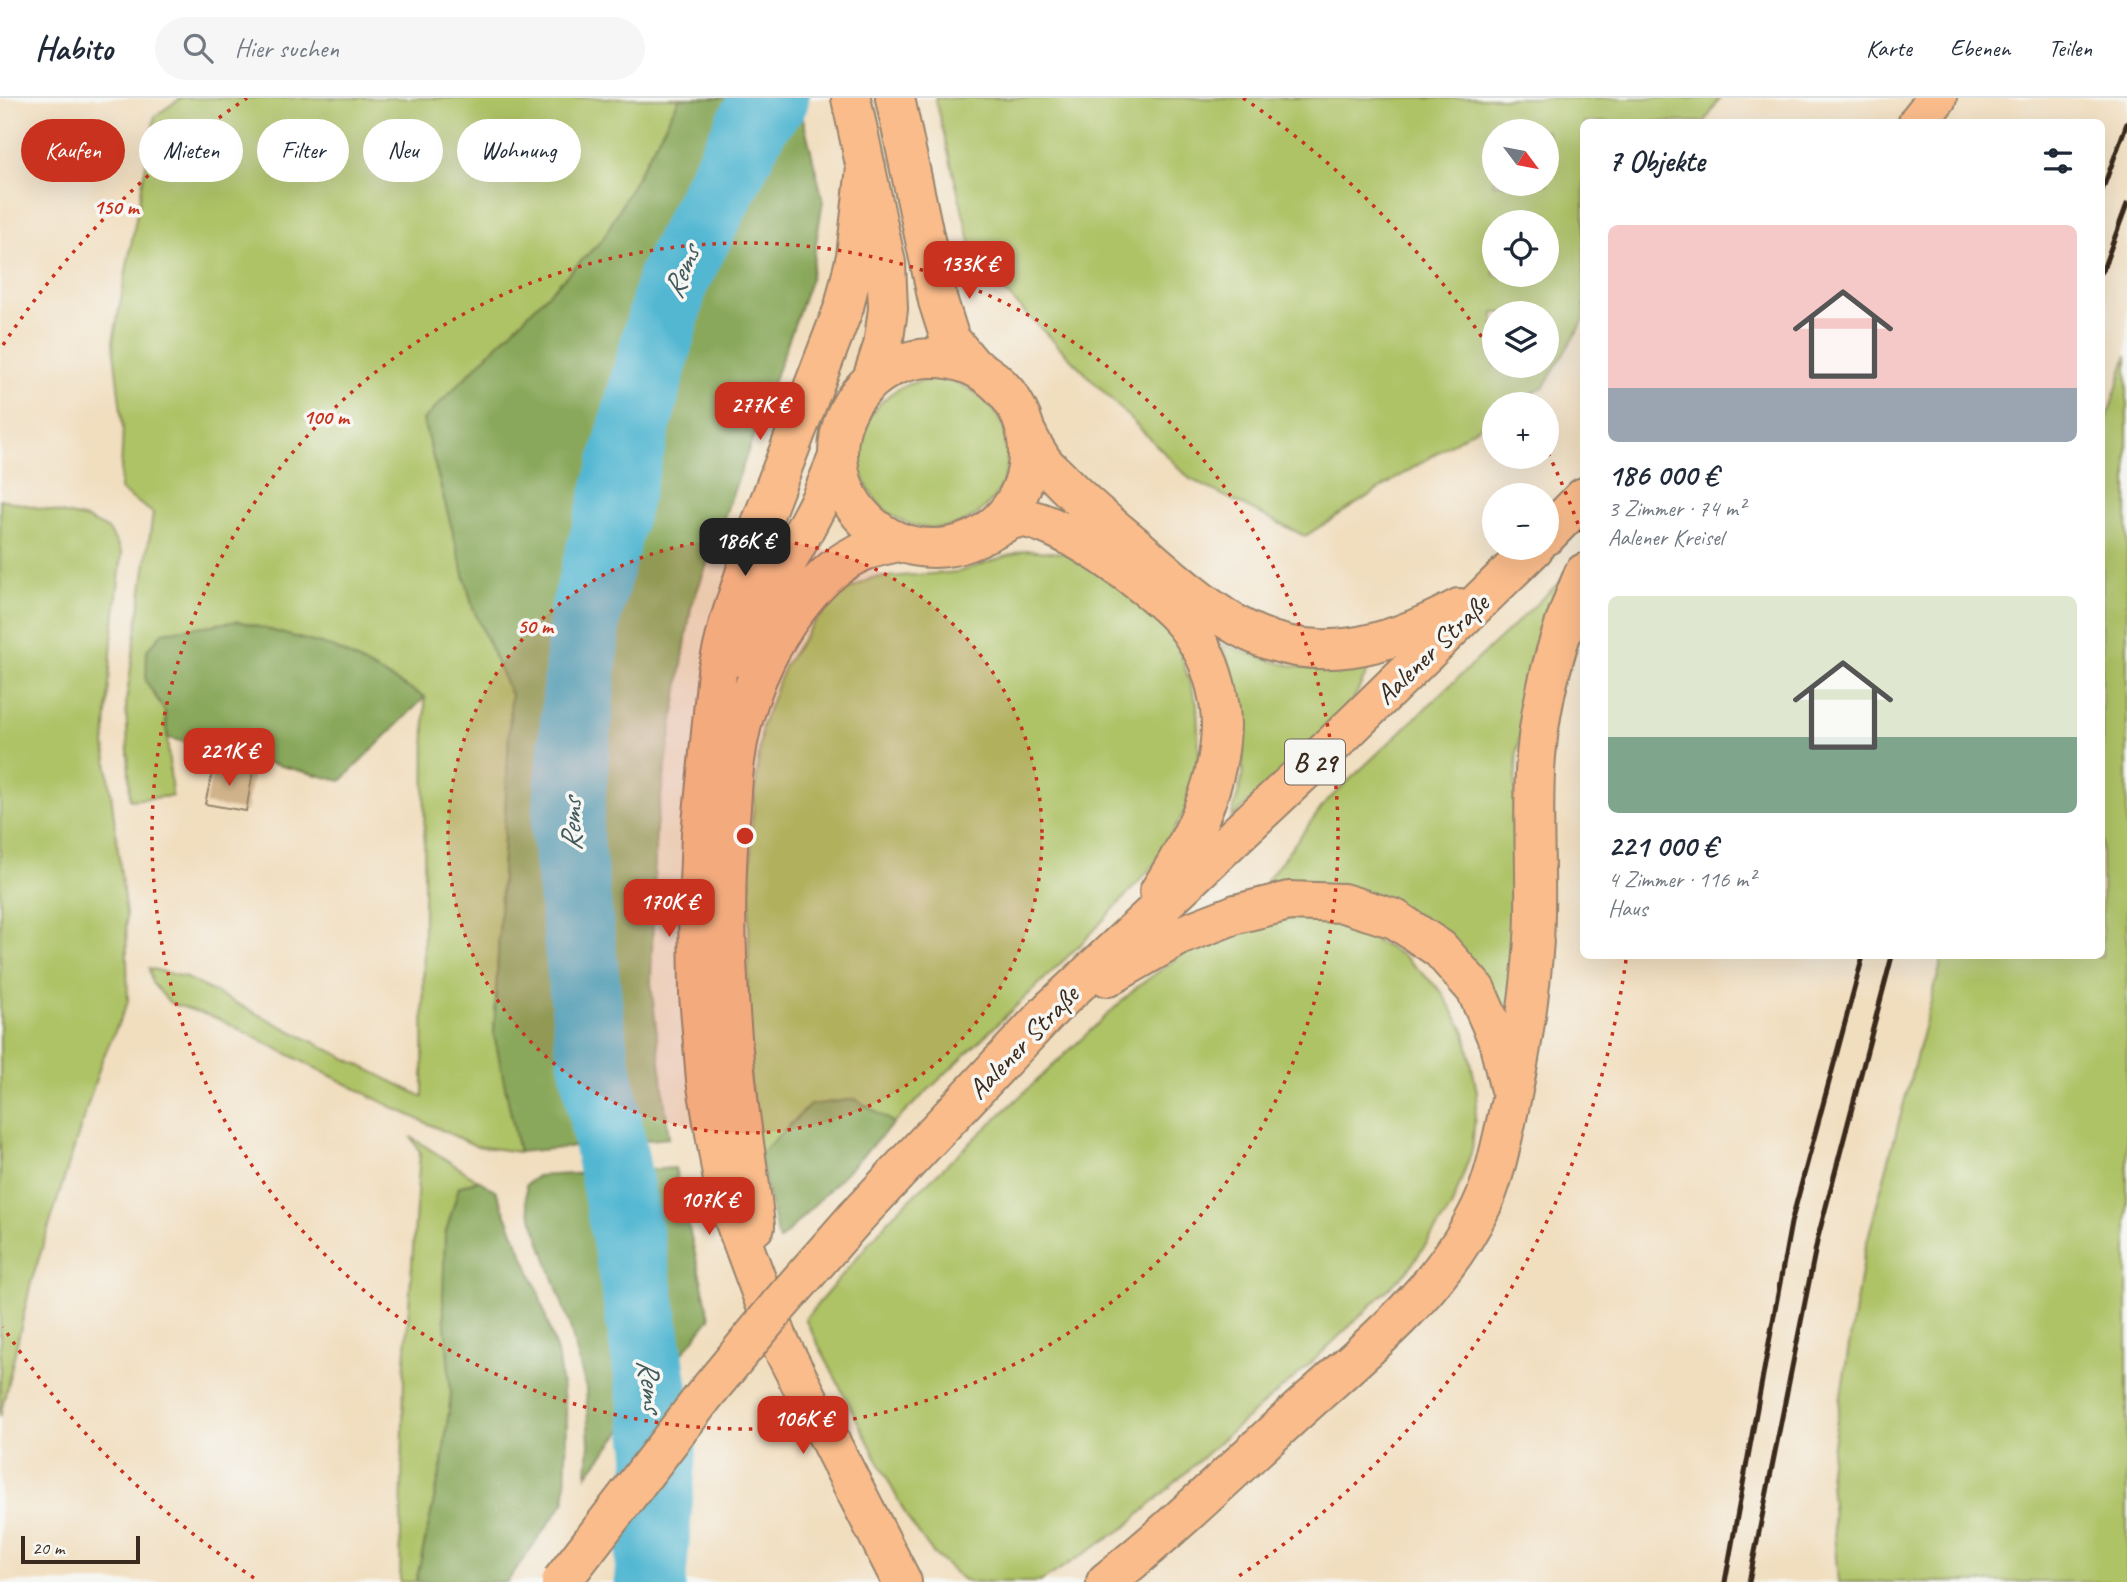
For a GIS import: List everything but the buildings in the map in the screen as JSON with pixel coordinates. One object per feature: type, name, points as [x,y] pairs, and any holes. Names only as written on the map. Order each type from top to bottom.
[{"type":"main road","points":[[1920,119],[1937,98]]},
{"type":"main road","points":[[897,104],[937,301],[950,339],[971,364],[997,381],[1010,397],[1041,459],[1079,498],[1204,603],[1238,626],[1264,639],[1312,650],[1336,651],[1360,647],[1428,625],[1495,588]]},
{"type":"main road","points":[[854,110],[886,263],[888,309],[885,334],[872,379]]},
{"type":"main road","points":[[866,167],[851,283],[831,347],[785,460],[744,574],[718,672],[701,834],[699,995],[706,1080],[726,1198],[779,1341],[902,1582]]},
{"type":"main road","points":[[971,364],[946,358],[920,358],[895,365],[872,379],[853,401],[841,428],[838,457],[841,477],[848,497],[859,514],[875,529],[898,542],[915,547],[939,548],[963,544],[1018,518],[1051,526],[1094,549],[1146,587],[1181,618],[1202,650],[1214,682],[1221,723],[1217,762],[1196,828],[1175,868],[1133,934]]},
{"type":"main road","points":[[985,533],[1006,516],[1020,493],[1028,464],[1027,434]]},
{"type":"main road","points":[[713,724],[751,631],[804,532],[838,457]]},
{"type":"main road","points":[[1559,523],[1580,501]]},
{"type":"main road","points":[[764,1303],[730,1018],[726,922],[728,843],[735,759],[747,710],[761,671],[790,617],[831,572],[861,552],[898,542]]},
{"type":"main road","name":"Aalener Straße","points":[[561,1582],[704,1396],[857,1216],[1051,1009],[1133,934],[1522,560]]},
{"type":"main road","points":[[1106,1582],[1228,1475],[1432,1284],[1460,1245],[1482,1205],[1497,1160],[1524,1031],[1534,939],[1533,822],[1536,754],[1545,694],[1580,582]]},
{"type":"main road","points":[[1051,1009],[1180,936],[1236,914],[1289,901],[1343,903],[1395,919],[1440,949],[1476,990],[1498,1040],[1512,1097]]},
{"type":"green space","points":[[181,98],[680,98],[603,239],[423,420],[473,608],[511,695],[494,1034],[519,1152],[476,1146],[392,1107],[219,1019],[170,1003],[152,983],[149,968],[184,977],[423,1097],[425,697],[146,681],[165,712],[172,796],[130,800],[126,702],[153,513],[120,490],[123,429],[113,342],[143,182],[243,182],[243,119],[154,119]]},
{"type":"green space","points":[[680,98],[798,98],[823,200],[810,281],[691,608],[656,828],[651,983],[669,1138],[519,1152],[494,1034],[511,695],[473,608],[423,420],[603,239]]},
{"type":"green space","points":[[935,98],[1720,98],[1707,119],[1580,119],[1580,327],[1559,361],[1559,301],[1482,301],[1482,378],[1549,378],[1544,386],[1534,392],[1482,392],[1482,425],[1305,536],[1190,479],[975,262]]},
{"type":"green space","points":[[2127,355],[2127,1582],[1838,1582],[1829,1469],[1864,1253],[1942,959],[2105,959],[2105,425]]},
{"type":"green space","points":[[934,380],[962,386],[975,392],[986,402],[996,413],[1002,426],[1008,454],[1002,482],[996,495],[986,506],[975,516],[962,522],[934,528],[906,522],[893,516],[882,506],[872,495],[866,482],[860,454],[866,426],[872,413],[882,402],[893,392],[906,386]]},
{"type":"green space","points":[[0,499],[87,519],[109,530],[122,553],[112,640],[105,744],[126,915],[128,1002],[102,1060],[31,1283],[0,1417]]},
{"type":"green space","points":[[1025,550],[1076,554],[1135,591],[1178,647],[1197,704],[1199,754],[1187,807],[1154,865],[1086,939],[894,1123],[855,1099],[759,1155],[746,1048],[752,821],[762,726],[784,667],[814,622],[846,591],[872,578],[958,572]]},
{"type":"green space","points":[[1566,576],[1530,689],[1517,751],[1514,807],[1517,922],[1509,1028],[1445,942],[1256,895],[1326,802]]},
{"type":"green space","points":[[238,621],[335,648],[425,697],[341,781],[168,738],[165,712],[146,681],[147,650],[163,632]]},
{"type":"green space","points":[[1222,644],[1299,667],[1342,668],[1371,664],[1348,711],[1231,819],[1242,777],[1243,743],[1237,693]]},
{"type":"green space","points":[[1300,917],[1351,928],[1404,956],[1441,991],[1465,1032],[1477,1092],[1472,1150],[1451,1208],[1408,1270],[1308,1366],[1126,1527],[1040,1582],[963,1580],[932,1552],[908,1519],[805,1319],[893,1215],[1137,987],[1187,951],[1246,925]]},
{"type":"green space","points":[[855,1099],[894,1123],[779,1241],[759,1155],[810,1105]]},
{"type":"green space","points":[[411,1137],[478,1180],[459,1187],[443,1299],[451,1395],[442,1464],[416,1582],[400,1582],[404,1375],[420,1152]]},
{"type":"green space","points":[[675,1168],[710,1318],[587,1475],[589,1443],[586,1388],[568,1320],[526,1200],[526,1185],[537,1176]]},
{"type":"green space","points":[[478,1180],[496,1191],[537,1288],[557,1353],[567,1421],[565,1501],[507,1582],[416,1582],[442,1464],[451,1395],[443,1299],[445,1235],[459,1187]]},
{"type":"waterway","name":"Rems","points":[[650,1582],[661,1451],[637,1288],[591,1044],[567,830],[585,616],[673,280],[755,119],[773,98]]},
{"type":"railway","points":[[2105,183],[2127,123]]},
{"type":"railway","points":[[2105,264],[2127,204]]},
{"type":"railway","points":[[1725,1582],[1791,1223],[1862,959]]},
{"type":"railway","points":[[1749,1582],[1818,1237],[1891,959]]}]
